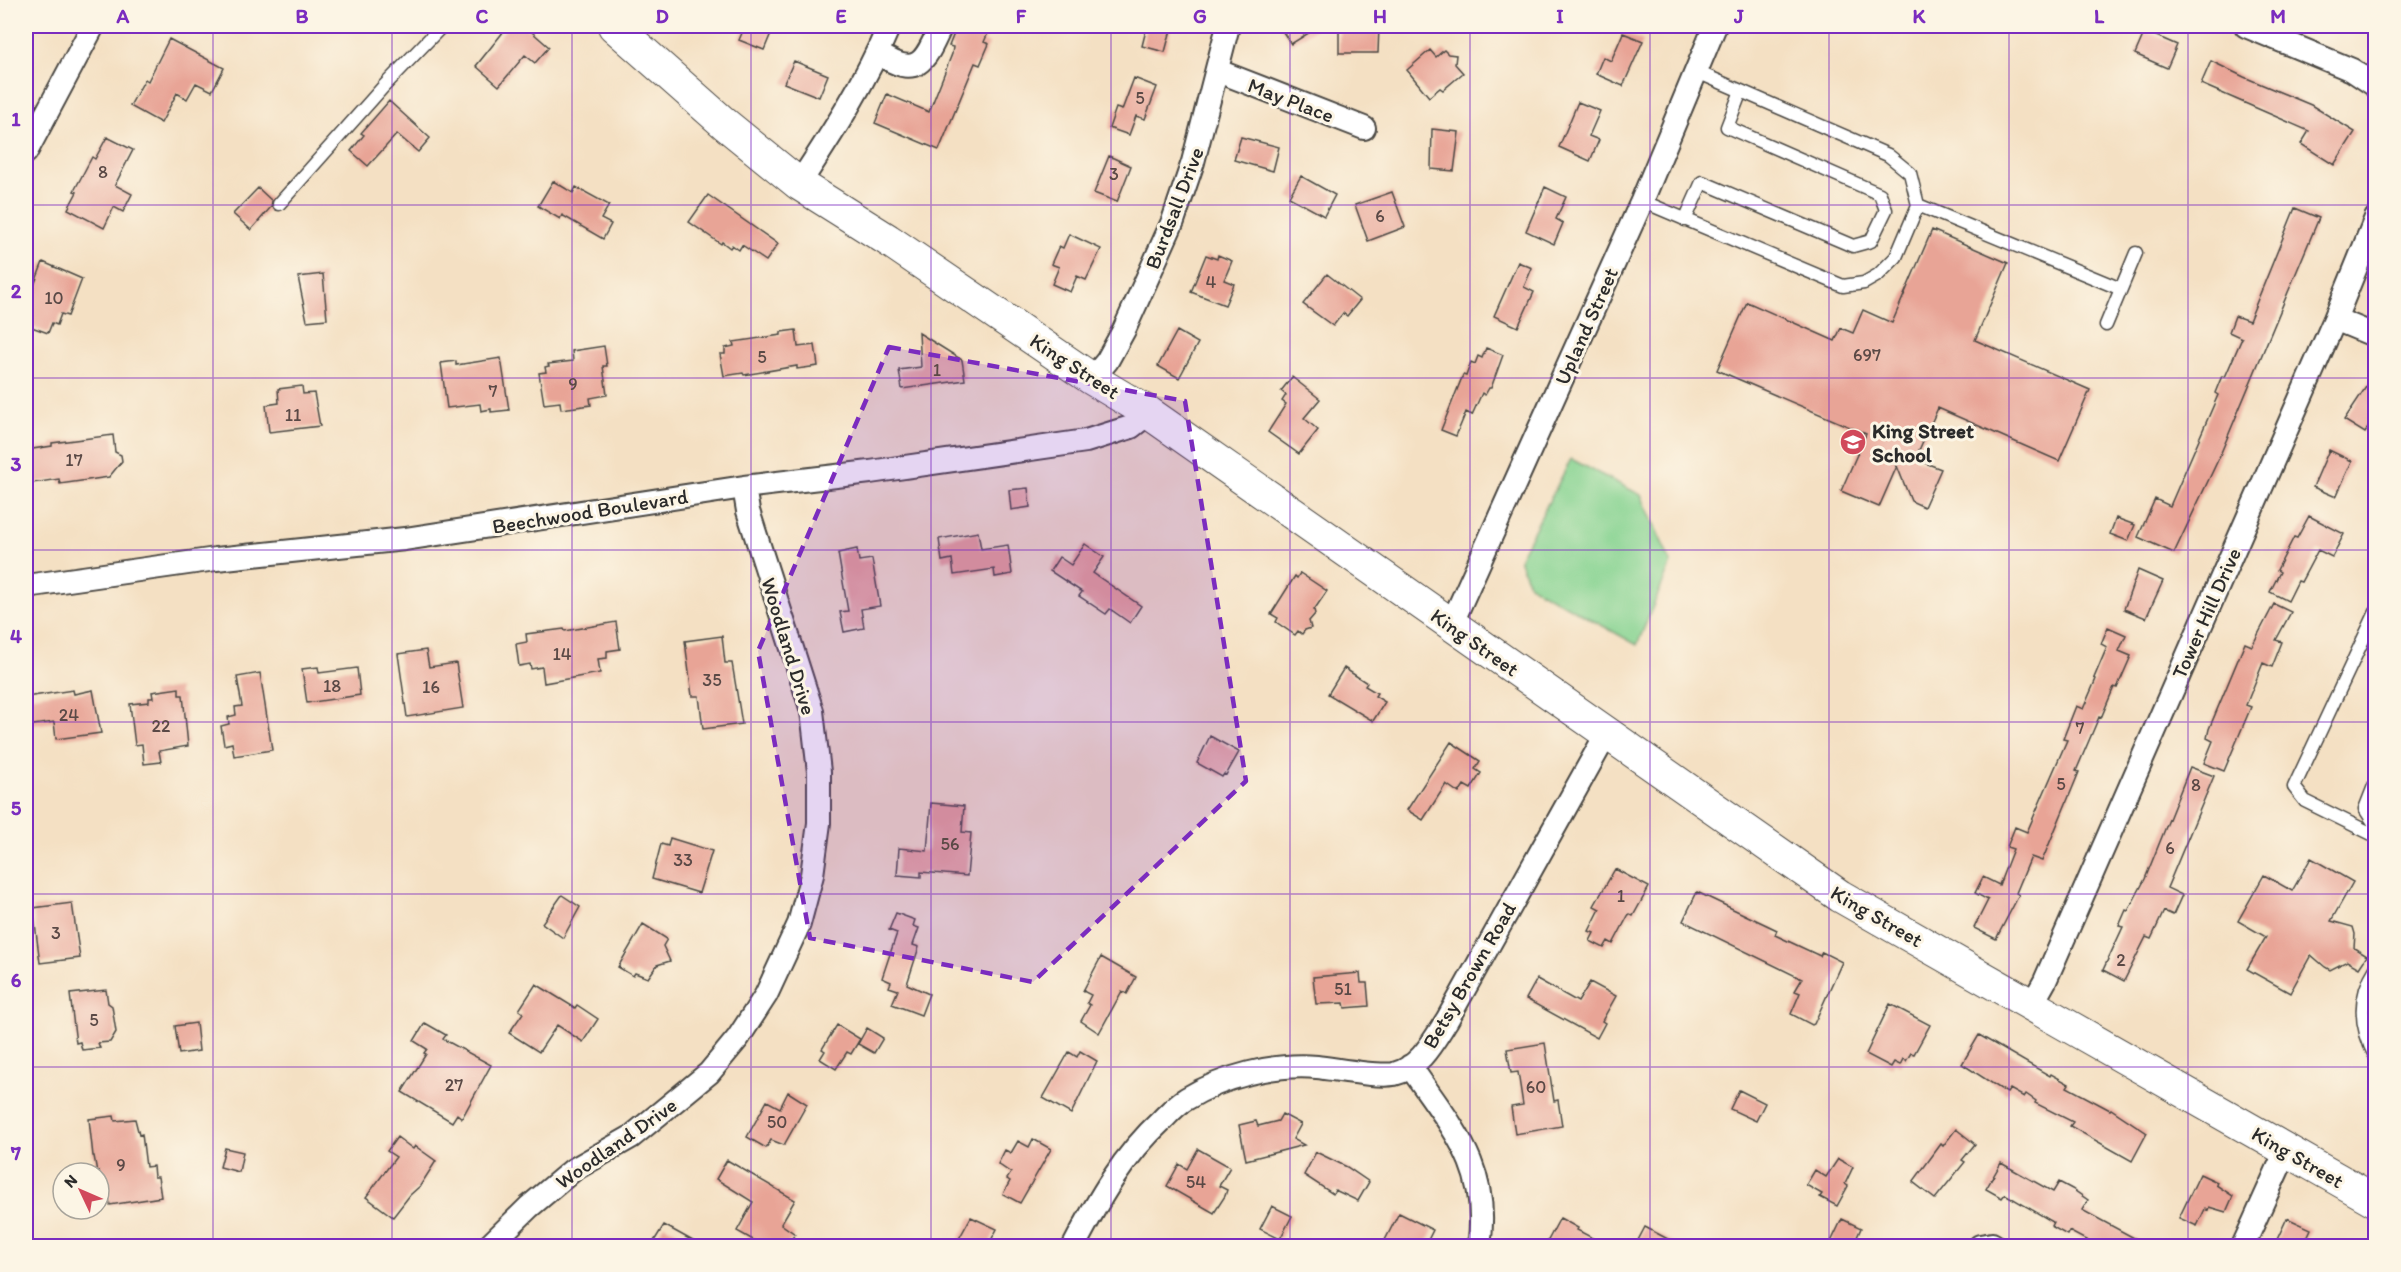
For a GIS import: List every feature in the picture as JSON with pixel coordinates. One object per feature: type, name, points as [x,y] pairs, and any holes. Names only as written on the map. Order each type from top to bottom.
[{"type":"main road","name":"King Street","points":[[614,26],[725,124],[798,184],[888,240],[1092,379],[1149,413],[1606,735],[1840,896],[2376,1201]]},
{"type":"street","points":[[26,152],[93,26]]},
{"type":"street","points":[[798,184],[846,114],[889,26]]},
{"type":"street","points":[[878,52],[894,64],[910,66],[919,63],[926,57],[941,26]]},
{"type":"street","name":"Burdsall Drive","points":[[1092,379],[1107,361],[1124,330],[1173,221],[1194,162],[1228,26]]},
{"type":"street","name":"Upland Street","points":[[1451,625],[1642,201],[1715,26]]},
{"type":"street","points":[[2246,26],[2352,70],[2376,86]]},
{"type":"street","name":"May Place","points":[[1218,71],[1364,128]]},
{"type":"street","name":"Tower Hill Drive","points":[[2031,1006],[2335,320],[2376,218]]},
{"type":"street","points":[[2335,320],[2376,336]]},
{"type":"street","name":"Beechwood Boulevard","points":[[26,586],[216,559],[405,539],[744,487],[870,472],[1086,441],[1131,427],[1149,413]]},
{"type":"street","name":"Woodland Drive","points":[[489,1246],[529,1207],[573,1170],[631,1137],[709,1073],[738,1038],[766,995],[799,924],[812,875],[819,823],[819,772],[812,711],[748,511],[744,487]]},
{"type":"street","name":"Betsy Brown Road","points":[[1074,1246],[1117,1171],[1145,1136],[1183,1101],[1202,1089],[1246,1075],[1303,1066],[1394,1074],[1410,1066],[1426,1053],[1447,1020],[1606,735]]},
{"type":"street","points":[[1410,1066],[1465,1148],[1475,1172],[1482,1223],[1479,1246]]},
{"type":"street","points":[[2243,1246],[2286,1151]]},
{"type":"lane","points":[[279,204],[384,86],[442,26]]},
{"type":"lane","points":[[1642,201],[1843,286],[1864,283],[1878,275],[1896,257],[1918,205],[1910,173],[1888,155],[1695,71]]},
{"type":"lane","points":[[1685,220],[1702,182],[1853,246],[1871,240],[1886,210],[1880,194],[1727,127],[1741,91]]},
{"type":"lane","points":[[1918,205],[2121,289]]},
{"type":"lane","points":[[2106,325],[2136,253]]},
{"type":"lane","points":[[2376,612],[2294,788],[2305,801],[2376,836]]},
{"type":"lane","points":[[2376,781],[2365,809],[2376,826]]},
{"type":"lane","points":[[2376,968],[2367,981],[2361,1010],[2366,1039],[2376,1058]]},
{"type":"highlighted area","points":[[889,347],[1185,401],[1246,781],[1033,982],[810,938],[758,651]]},
{"type":"green space","points":[[1571,459],[1641,495],[1671,563],[1637,645],[1529,585],[1519,559]]},
{"type":"building","points":[[508,26],[525,26],[549,47],[535,63],[525,55],[499,86],[476,66]]},
{"type":"building","points":[[745,26],[774,26],[764,50],[739,40]]},
{"type":"building","points":[[957,26],[991,26],[984,42],[989,44],[980,65],[975,63],[939,150],[875,123],[887,94],[929,112],[952,54],[953,47],[949,46]]},
{"type":"building","points":[[1147,26],[1172,26],[1165,52],[1142,46]]},
{"type":"building","points":[[1279,26],[1320,26],[1291,44]]},
{"type":"building","points":[[1359,26],[1379,26],[1378,53],[1339,53],[1339,29],[1359,29]]},
{"type":"building","points":[[2145,31],[2177,45],[2167,68],[2135,54]]},
{"type":"building","points":[[1623,33],[1643,41],[1623,86],[1596,74],[1603,57],[1611,61]]},
{"type":"building","points":[[169,39],[224,68],[212,91],[196,83],[187,99],[177,93],[161,123],[130,106],[145,79],[148,81]]},
{"type":"building","points":[[1430,50],[1436,57],[1444,50],[1448,54],[1456,55],[1455,64],[1463,73],[1443,90],[1440,88],[1429,97],[1407,70]]},
{"type":"building","points":[[794,61],[828,75],[819,97],[784,83]]},
{"type":"building","points":[[2211,61],[2311,105],[2355,132],[2334,165],[2301,144],[2309,131],[2201,84]]},
{"type":"building","points":[[1134,78],[1157,87],[1145,119],[1136,116],[1129,135],[1109,128],[1116,108],[1122,110]]},
{"type":"building","points":[[389,101],[430,138],[418,152],[397,134],[368,166],[351,151],[364,135],[361,133]]},
{"type":"building","points":[[1578,102],[1600,111],[1589,136],[1599,140],[1590,161],[1559,147]]},
{"type":"building","points":[[1432,129],[1459,132],[1454,171],[1431,169]]},
{"type":"building","points":[[107,137],[133,150],[115,185],[132,194],[123,212],[114,207],[104,228],[68,209],[77,192],[74,191],[92,157],[95,159]]},
{"type":"building","points":[[1241,137],[1279,147],[1273,171],[1234,160]]},
{"type":"building","points":[[1109,156],[1131,166],[1117,202],[1094,193]]},
{"type":"building","points":[[1301,176],[1335,195],[1324,216],[1289,197]]},
{"type":"building","points":[[553,181],[573,193],[576,187],[609,205],[601,219],[611,224],[603,239],[562,215],[560,219],[538,206]]},
{"type":"building","points":[[1545,187],[1566,197],[1556,219],[1563,223],[1554,244],[1526,231]]},
{"type":"building","points":[[258,188],[272,201],[271,207],[251,230],[233,214]]},
{"type":"building","points":[[1392,192],[1405,227],[1368,241],[1355,205]]},
{"type":"building","points":[[708,195],[778,244],[766,261],[742,245],[739,250],[732,245],[730,248],[722,242],[721,244],[689,222]]},
{"type":"building","points":[[2295,208],[2319,218],[2218,460],[2174,553],[2138,537],[2155,499],[2170,506],[2218,395],[2215,393],[2222,376],[2225,377],[2242,338],[2229,332],[2235,316],[2249,321]]},
{"type":"building","points":[[1932,230],[2008,263],[1975,340],[2090,390],[2059,461],[1938,408],[1915,459],[1941,469],[1924,507],[1911,501],[1897,466],[1879,507],[1841,491],[1866,434],[1717,370],[1747,302],[1835,341],[1841,328],[1853,333],[1863,310],[1892,323]]},
{"type":"building","points":[[1069,234],[1101,249],[1086,280],[1077,276],[1070,292],[1052,284],[1059,267],[1051,264],[1059,246],[1063,248]]},
{"type":"building","points":[[1206,255],[1217,259],[1218,255],[1232,261],[1224,280],[1234,284],[1225,305],[1191,292]]},
{"type":"building","points":[[43,262],[82,279],[68,316],[61,314],[57,325],[52,323],[48,333],[26,325],[26,316],[31,302],[28,301]]},
{"type":"building","points":[[1518,262],[1532,268],[1524,287],[1534,292],[1518,327],[1494,316]]},
{"type":"building","points":[[323,274],[327,319],[307,321],[298,277]]},
{"type":"building","points":[[1327,274],[1360,300],[1347,316],[1343,313],[1333,326],[1303,304]]},
{"type":"building","points":[[796,330],[798,347],[815,345],[818,366],[797,369],[797,366],[724,376],[720,354],[725,354],[725,348],[734,346],[733,342],[781,335],[781,332]]},
{"type":"building","points":[[1177,331],[1198,343],[1179,378],[1158,366]]},
{"type":"building","points":[[919,333],[962,360],[965,380],[902,389],[899,370],[921,367]]},
{"type":"building","points":[[604,346],[607,366],[603,366],[607,395],[590,398],[591,405],[561,409],[560,402],[544,404],[539,373],[546,372],[545,367],[549,366],[548,364],[573,361],[572,351]]},
{"type":"building","points":[[1486,348],[1503,355],[1491,388],[1485,395],[1482,393],[1472,415],[1466,412],[1456,436],[1441,430],[1463,375],[1466,376],[1471,362],[1475,364],[1478,356],[1482,358]]},
{"type":"building","points":[[501,358],[509,410],[481,411],[480,404],[447,408],[441,363],[456,361],[456,365]]},
{"type":"building","points":[[2376,372],[2376,416],[2365,433],[2344,420]]},
{"type":"building","points":[[1292,377],[1320,399],[1304,418],[1318,430],[1299,454],[1268,432],[1286,404],[1282,401],[1286,395],[1281,391]]},
{"type":"building","points":[[302,386],[303,394],[314,393],[320,426],[269,432],[266,405],[279,403],[278,389]]},
{"type":"building","points":[[113,435],[115,452],[121,455],[122,461],[109,477],[60,484],[59,479],[26,484],[26,450],[52,446],[52,443]]},
{"type":"building","points":[[2329,450],[2352,461],[2336,497],[2313,487]]},
{"type":"building","points":[[1028,488],[1030,507],[1011,510],[1009,490]]},
{"type":"building","points":[[2309,516],[2344,534],[2332,557],[2318,550],[2288,601],[2270,592],[2280,572],[2277,570],[2294,537],[2297,538]]},
{"type":"building","points":[[2116,518],[2135,525],[2128,541],[2110,534]]},
{"type":"building","points":[[978,532],[981,549],[1008,545],[1012,574],[995,577],[994,569],[954,575],[952,559],[942,561],[939,539]]},
{"type":"building","points":[[1085,544],[1104,557],[1093,573],[1141,606],[1130,623],[1110,609],[1106,614],[1079,596],[1082,592],[1050,571],[1059,557],[1071,565]]},
{"type":"building","points":[[857,549],[859,561],[872,559],[880,606],[861,609],[864,628],[844,632],[840,612],[848,611],[838,553]]},
{"type":"building","points":[[2138,570],[2163,581],[2146,618],[2124,609]]},
{"type":"building","points":[[1300,573],[1327,591],[1309,621],[1311,628],[1302,634],[1298,631],[1295,635],[1276,622],[1278,618],[1271,614],[1295,576],[1297,578]]},
{"type":"building","points":[[2274,604],[2291,612],[2276,640],[2282,642],[2272,667],[2263,663],[2246,705],[2251,707],[2224,771],[2204,763],[2213,741],[2207,738],[2209,729],[2245,643],[2252,646]]},
{"type":"building","points":[[616,622],[620,649],[607,651],[607,658],[598,659],[600,673],[544,683],[542,667],[531,669],[530,664],[519,666],[516,644],[527,642],[526,634],[564,629],[565,631]]},
{"type":"building","points":[[2108,627],[2126,635],[2119,651],[2131,656],[2117,688],[2114,687],[2101,718],[2099,717],[2042,861],[2031,857],[2016,893],[2019,895],[1996,939],[1974,928],[1988,900],[1975,893],[1983,877],[1999,885],[2013,849],[2007,847],[2015,827],[2027,832],[2067,740],[2063,739],[2076,706],[2083,709],[2096,679],[2094,678],[2107,647],[2101,644]]},
{"type":"building","points":[[722,636],[725,663],[732,663],[742,724],[703,729],[699,696],[692,696],[685,641]]},
{"type":"building","points":[[426,650],[429,667],[456,663],[463,708],[407,717],[398,654]]},
{"type":"building","points":[[318,667],[319,673],[357,668],[360,695],[307,703],[302,669]]},
{"type":"building","points":[[1344,668],[1367,683],[1365,686],[1377,693],[1375,696],[1385,702],[1373,721],[1328,694]]},
{"type":"building","points":[[260,673],[272,750],[234,756],[232,743],[224,745],[221,726],[229,724],[228,717],[236,715],[235,707],[242,706],[237,677]]},
{"type":"building","points":[[179,688],[179,695],[183,695],[188,746],[159,751],[161,762],[144,764],[142,744],[135,745],[130,704],[149,702],[149,698],[153,698],[152,692]]},
{"type":"building","points":[[73,690],[74,694],[93,690],[101,733],[56,739],[54,722],[26,726],[26,697]]},
{"type":"building","points":[[1210,736],[1239,752],[1226,775],[1222,777],[1197,763]]},
{"type":"building","points":[[1451,742],[1480,761],[1475,769],[1481,773],[1471,789],[1464,785],[1459,793],[1446,784],[1423,820],[1407,810]]},
{"type":"building","points":[[2190,767],[2214,776],[2167,888],[2182,895],[2173,915],[2164,911],[2151,939],[2146,937],[2124,981],[2103,970],[2123,927],[2119,926],[2126,910],[2128,911],[2145,879]]},
{"type":"building","points":[[931,803],[964,806],[962,832],[971,833],[967,876],[921,872],[921,877],[897,875],[899,848],[927,851]]},
{"type":"building","points":[[670,838],[712,851],[699,893],[652,879],[661,844],[668,846]]},
{"type":"building","points":[[2311,858],[2353,882],[2331,921],[2353,927],[2354,948],[2367,956],[2359,968],[2347,961],[2330,970],[2311,955],[2290,993],[2247,969],[2266,937],[2238,921],[2264,875],[2292,891]]},
{"type":"building","points":[[1615,869],[1649,887],[1633,916],[1629,914],[1613,944],[1608,941],[1604,948],[1590,941],[1594,933],[1589,931],[1600,909],[1594,906]]},
{"type":"building","points":[[1697,892],[1777,930],[1775,935],[1820,956],[1822,952],[1842,962],[1814,1024],[1791,1014],[1800,993],[1795,991],[1802,979],[1683,921]]},
{"type":"building","points":[[562,895],[580,907],[563,938],[542,923]]},
{"type":"building","points":[[72,903],[80,958],[40,963],[33,908]]},
{"type":"building","points":[[896,913],[915,920],[913,926],[919,928],[913,945],[919,947],[907,984],[929,994],[921,1015],[892,1004],[898,990],[889,987],[891,982],[882,978],[897,933],[889,930]]},
{"type":"building","points":[[643,924],[667,939],[663,946],[670,961],[657,965],[648,978],[635,973],[633,976],[618,967]]},
{"type":"building","points":[[1101,957],[1136,977],[1127,994],[1122,991],[1099,1033],[1081,1021],[1090,1005],[1087,1003],[1091,995],[1083,991]]},
{"type":"building","points":[[1360,973],[1361,983],[1367,983],[1369,1006],[1345,1008],[1344,1003],[1316,1004],[1313,977]]},
{"type":"building","points":[[1537,979],[1578,1002],[1590,982],[1616,996],[1602,1021],[1605,1023],[1597,1038],[1526,999]]},
{"type":"building","points":[[536,984],[575,1008],[577,1005],[598,1019],[583,1042],[557,1025],[539,1052],[509,1033],[523,1013],[519,1010]]},
{"type":"building","points":[[106,990],[108,1003],[112,1006],[116,1032],[110,1042],[98,1043],[100,1048],[82,1050],[80,1042],[76,1043],[70,994]]},
{"type":"building","points":[[1890,1004],[1930,1025],[1914,1054],[1911,1053],[1906,1061],[1903,1059],[1900,1065],[1894,1062],[1891,1067],[1866,1054]]},
{"type":"building","points":[[196,1023],[199,1051],[179,1054],[175,1026]]},
{"type":"building","points":[[425,1023],[446,1035],[443,1039],[491,1065],[462,1118],[457,1114],[452,1122],[402,1092],[426,1054],[424,1053],[427,1049],[414,1041]]},
{"type":"building","points":[[837,1025],[860,1039],[851,1054],[847,1052],[836,1069],[820,1059],[825,1051],[822,1049]]},
{"type":"building","points":[[867,1028],[883,1038],[874,1053],[858,1044]]},
{"type":"building","points":[[1979,1035],[2050,1076],[2051,1074],[2069,1084],[2067,1087],[2111,1109],[2147,1133],[2132,1161],[2070,1126],[2073,1122],[2035,1103],[2036,1101],[2026,1094],[2024,1097],[2010,1089],[2007,1093],[1962,1064]]},
{"type":"building","points":[[1545,1043],[1554,1101],[1558,1100],[1562,1126],[1515,1134],[1511,1107],[1523,1105],[1518,1072],[1511,1073],[1507,1049]]},
{"type":"building","points":[[1080,1051],[1097,1061],[1071,1114],[1043,1098],[1069,1052],[1077,1057]]},
{"type":"building","points":[[1739,1090],[1765,1103],[1756,1121],[1730,1109]]},
{"type":"building","points":[[788,1092],[807,1104],[784,1145],[771,1140],[766,1148],[747,1137],[767,1101],[780,1108]]},
{"type":"building","points":[[1282,1114],[1301,1124],[1293,1139],[1304,1145],[1246,1160],[1239,1125],[1256,1121],[1258,1126],[1278,1121]]},
{"type":"building","points":[[114,1116],[115,1121],[135,1119],[139,1135],[142,1134],[146,1167],[153,1166],[154,1177],[158,1177],[161,1197],[111,1205],[111,1161],[95,1161],[89,1119]]},
{"type":"building","points":[[1956,1129],[1975,1144],[1962,1160],[1965,1162],[1935,1199],[1913,1182],[1941,1144],[1943,1146]]},
{"type":"building","points":[[397,1137],[413,1149],[415,1146],[436,1161],[420,1186],[393,1217],[366,1197],[396,1157],[387,1151]]},
{"type":"building","points":[[1033,1139],[1051,1149],[1020,1203],[1003,1194],[1010,1181],[1007,1179],[1011,1173],[998,1164],[1005,1150],[1011,1153],[1018,1141],[1029,1147]]},
{"type":"building","points":[[225,1148],[243,1152],[239,1172],[220,1167]]},
{"type":"building","points":[[1198,1149],[1230,1167],[1219,1186],[1227,1190],[1225,1196],[1214,1213],[1167,1186],[1179,1164],[1187,1169]]},
{"type":"building","points":[[1316,1152],[1347,1167],[1369,1182],[1358,1201],[1335,1190],[1333,1194],[1304,1175]]},
{"type":"building","points":[[1838,1159],[1853,1167],[1845,1184],[1848,1186],[1837,1206],[1820,1197],[1822,1194],[1806,1185],[1815,1170],[1826,1177]]},
{"type":"building","points":[[727,1160],[795,1200],[781,1224],[795,1234],[787,1246],[764,1246],[737,1231],[753,1202],[716,1179]]},
{"type":"building","points":[[2001,1163],[2053,1192],[2059,1182],[2072,1189],[2088,1200],[2082,1210],[2149,1246],[2097,1246],[2069,1231],[2067,1235],[2051,1226],[2053,1222],[2005,1194],[2002,1198],[1986,1189]]},
{"type":"building","points":[[2200,1174],[2217,1182],[2216,1185],[2233,1196],[2226,1212],[2209,1207],[2208,1211],[2205,1209],[2197,1226],[2179,1218]]},
{"type":"building","points":[[1272,1206],[1292,1216],[1280,1239],[1260,1229]]},
{"type":"building","points":[[1399,1213],[1433,1230],[1425,1246],[1382,1246]]},
{"type":"building","points":[[971,1217],[997,1229],[988,1246],[955,1246]]},
{"type":"building","points":[[1560,1218],[1578,1228],[1577,1230],[1608,1246],[1545,1246]]},
{"type":"building","points":[[2287,1218],[2311,1229],[2303,1246],[2274,1246]]},
{"type":"building","points":[[1842,1219],[1861,1228],[1853,1246],[1829,1246]]},
{"type":"building","points":[[664,1225],[702,1246],[651,1246]]},
{"type":"building","points":[[1645,1227],[1681,1246],[1635,1246]]},
{"type":"place","name":"King Street School","points":[[1853,442]]}]
